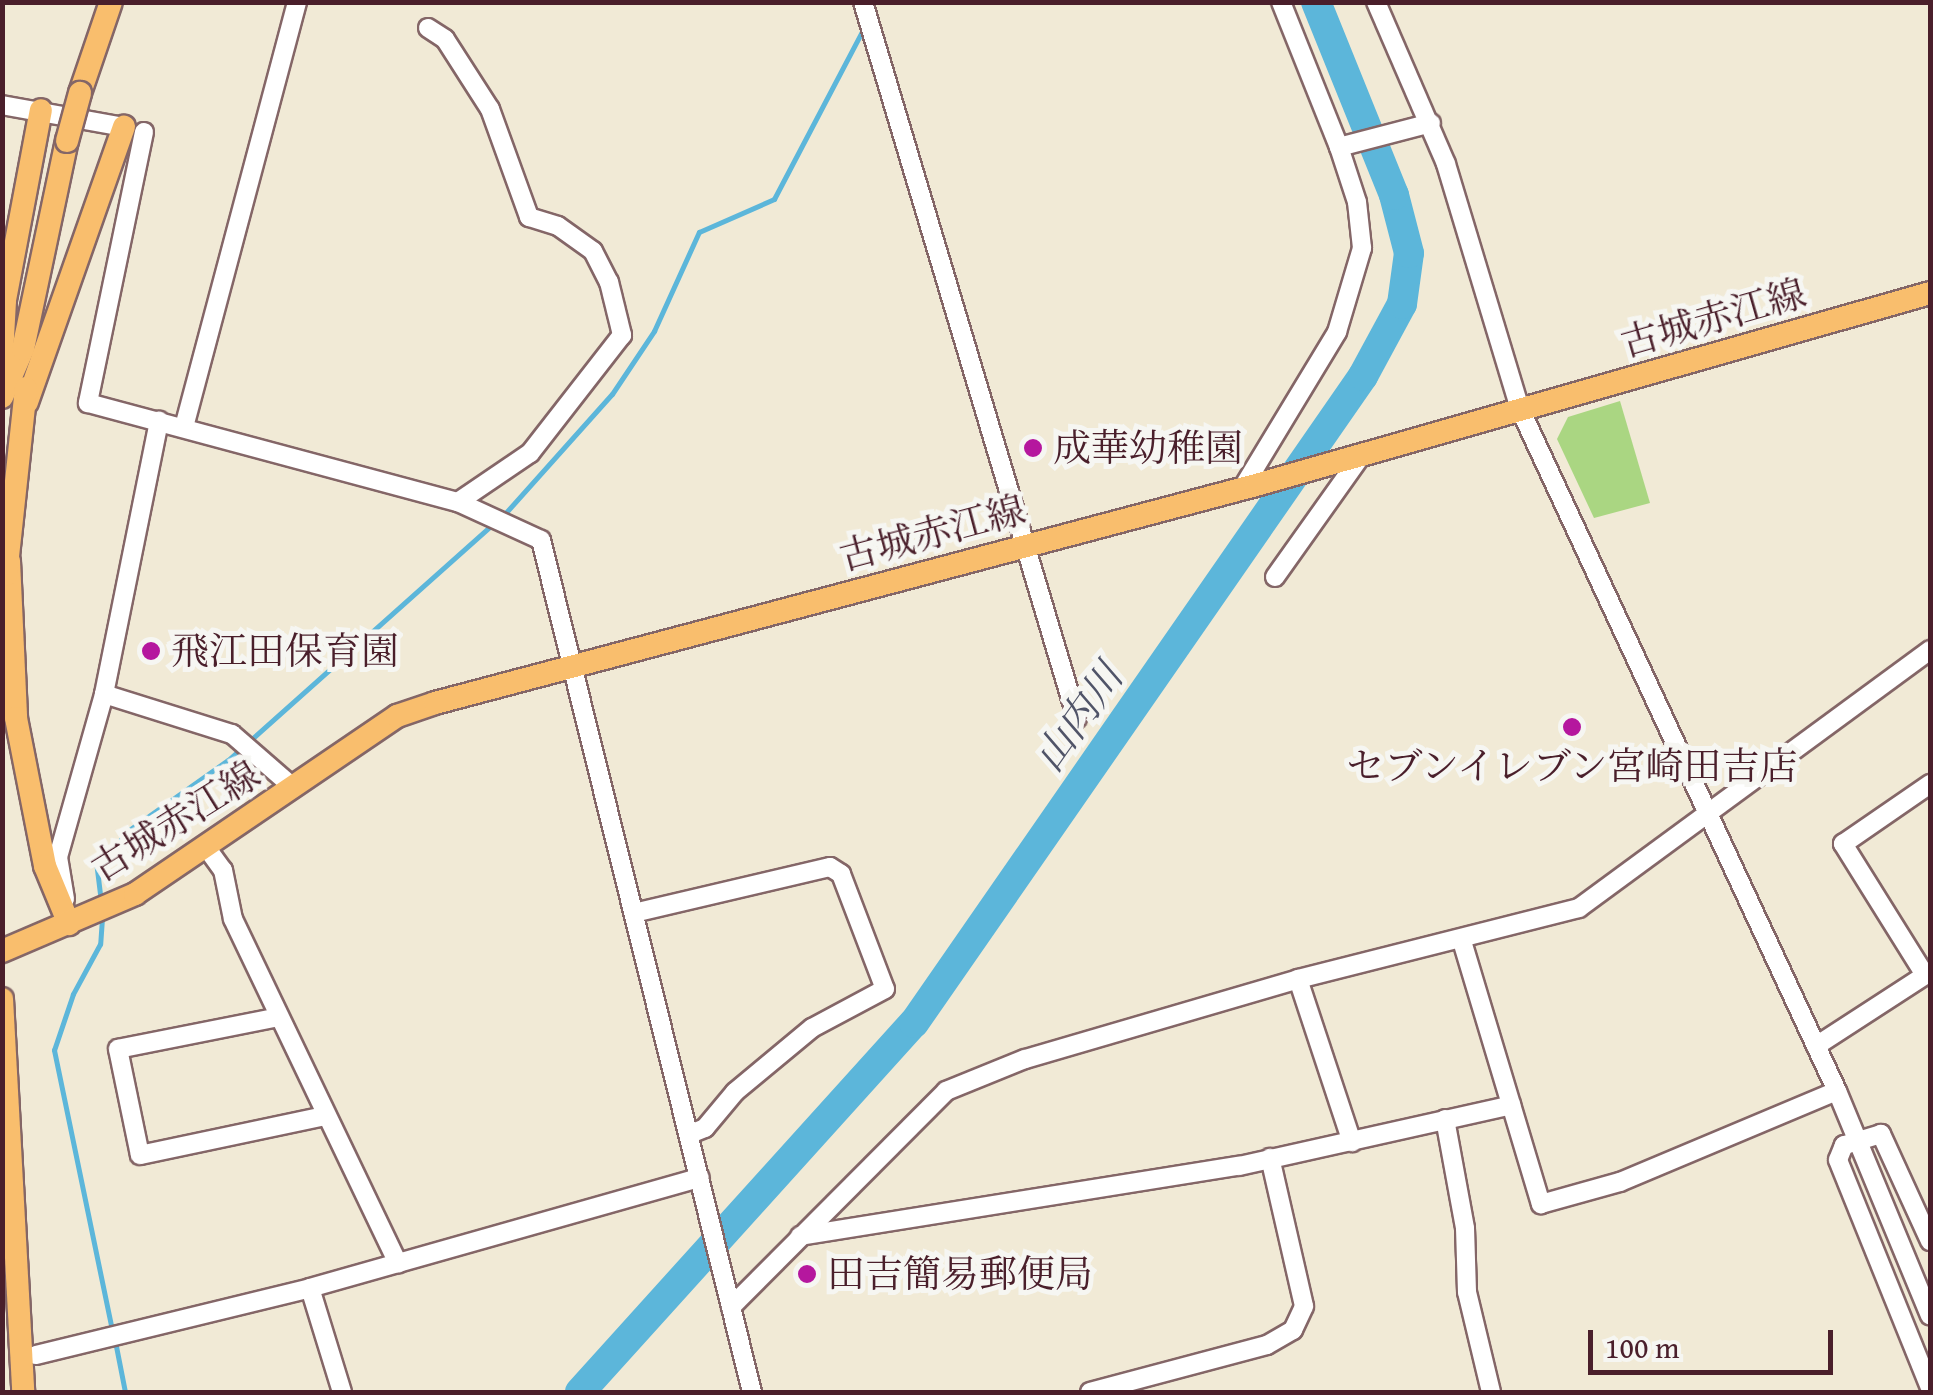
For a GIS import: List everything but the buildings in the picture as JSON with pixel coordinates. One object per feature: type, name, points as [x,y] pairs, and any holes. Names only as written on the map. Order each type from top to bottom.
[{"type":"main road","points":[[2,398],[66,141],[111,2]]},
{"type":"main road","points":[[26,402],[13,352],[6,300],[41,110]]},
{"type":"main road","points":[[2,593],[26,402],[134,130]]},
{"type":"main road","name":"古城赤江線","points":[[2,950],[135,894],[398,716],[486,686],[570,670],[1025,543],[1250,487],[1930,294]]},
{"type":"main road","points":[[8,561],[16,718],[46,866],[69,924]]},
{"type":"main road","points":[[2,998],[23,1392]]},
{"type":"street","points":[[184,427],[297,2]]},
{"type":"street","points":[[1250,487],[1337,332],[1357,272],[1362,231],[1339,147],[1281,2]]},
{"type":"street","points":[[1376,2],[1431,122],[1520,408],[1837,1091],[1930,1316]]},
{"type":"street","points":[[864,5],[1077,719]]},
{"type":"street","points":[[428,28],[445,38],[490,109],[529,217],[593,251],[609,282],[622,335],[530,453],[458,502]]},
{"type":"street","points":[[2,105],[134,130],[88,403],[458,502],[541,540],[570,670],[638,912],[752,1392]]},
{"type":"street","points":[[1339,147],[1431,122]]},
{"type":"street","points":[[69,924],[58,857],[104,694],[159,420]]},
{"type":"street","points":[[1275,577],[1356,454]]},
{"type":"street","points":[[731,1307],[946,1092],[1025,1059],[1298,980],[1579,908],[1930,650]]},
{"type":"street","points":[[104,694],[232,734],[294,788]]},
{"type":"street","points":[[1816,1046],[1928,974],[1843,844],[1930,784]]},
{"type":"street","points":[[206,847],[222,870],[233,919],[398,1264]]},
{"type":"street","points":[[638,912],[830,867],[841,874],[885,989],[812,1028],[734,1092],[705,1128],[690,1134]]},
{"type":"street","points":[[1462,941],[1540,1204],[1620,1182],[1837,1091]]},
{"type":"street","points":[[1298,980],[1352,1142]]},
{"type":"street","points":[[279,1017],[118,1048],[140,1156],[325,1116]]},
{"type":"street","points":[[800,1236],[1270,1158],[1512,1105]]},
{"type":"street","points":[[1445,1119],[1466,1228],[1467,1292],[1491,1392]]},
{"type":"street","points":[[1930,1242],[1880,1134],[1844,1145],[1838,1160],[1930,1388]]},
{"type":"street","points":[[1090,1392],[1267,1345],[1293,1330],[1304,1306],[1270,1158]]},
{"type":"street","points":[[36,1355],[310,1288],[700,1178]]},
{"type":"street","points":[[310,1288],[342,1392]]},
{"type":"green space","points":[[1620,401],[1650,503],[1594,518],[1557,439],[1568,417]]},
{"type":"waterway","name":"山内川","points":[[580,1392],[914,1023],[1363,376],[1402,304],[1409,253],[1394,195],[1316,2]]},
{"type":"waterway","points":[[501,518],[612,394],[654,331],[699,232],[774,199],[865,26]]},
{"type":"waterway","points":[[101,902],[97,867],[129,830],[228,760],[492,525]]},
{"type":"waterway","points":[[102,918],[100,944],[73,994],[54,1050],[112,1331]]},
{"type":"waterway","points":[[115,1341],[125,1392]]},
{"type":"place","name":"成華幼稚園","points":[[1033,448]]},
{"type":"place","name":"飛江田保育園","points":[[151,651]]},
{"type":"place","name":"セブンイレブン宮崎田吉店","points":[[1572,727]]},
{"type":"place","name":"田吉簡易郵便局","points":[[807,1274]]}]
